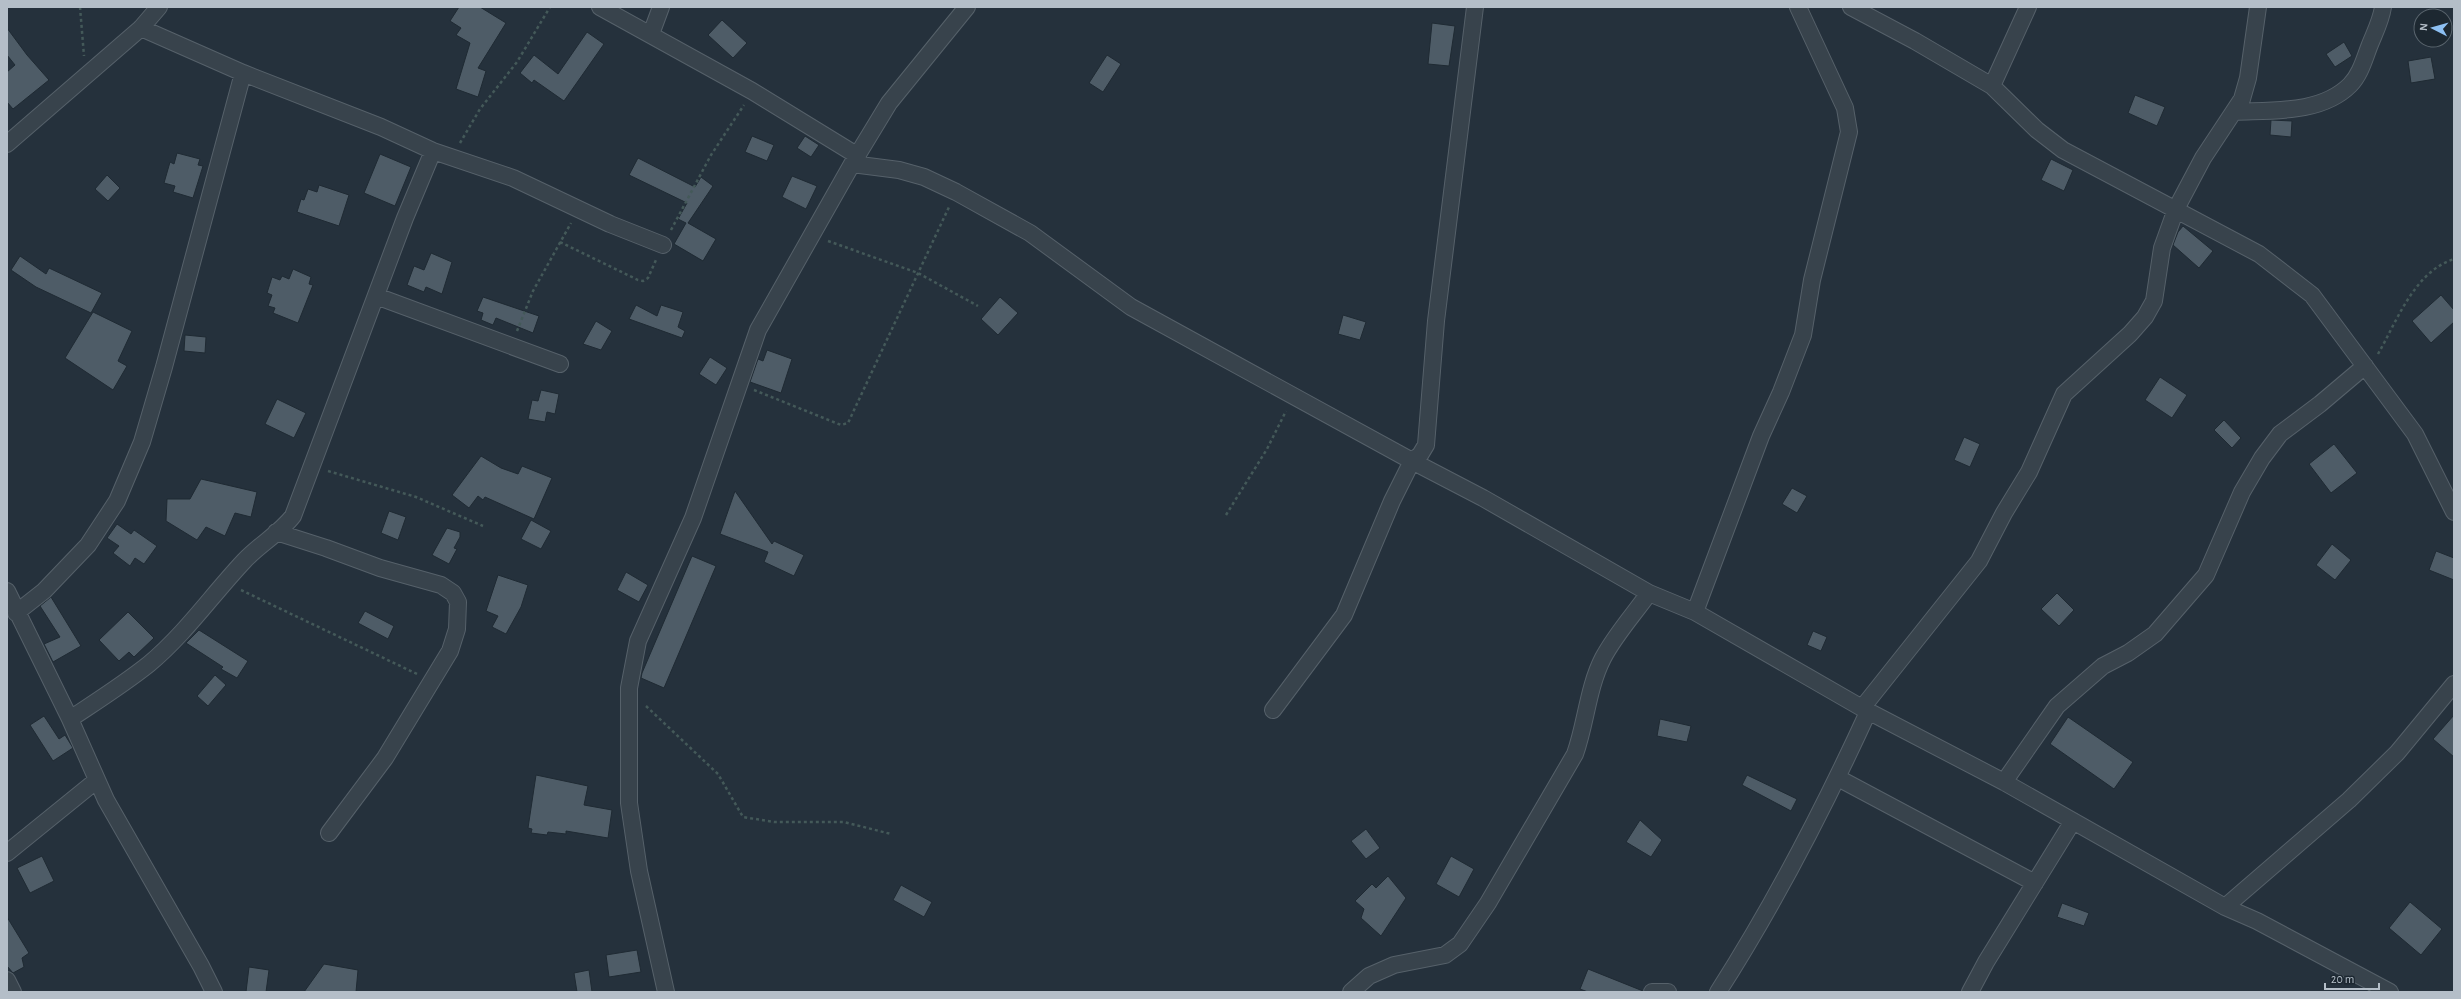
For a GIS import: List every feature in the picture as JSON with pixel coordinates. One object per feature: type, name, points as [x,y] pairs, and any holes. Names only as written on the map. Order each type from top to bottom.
[{"type":"street","points":[[7,144],[141,28],[159,7]]},
{"type":"street","points":[[600,7],[752,91],[855,160],[924,177],[956,192],[1030,233],[1131,307],[1294,397],[1483,498],[1649,593],[1695,612],[1865,710],[2004,782],[2225,907],[2256,921],[2390,992]]},
{"type":"street","points":[[651,34],[661,7]]},
{"type":"street","points":[[666,992],[639,871],[629,803],[630,688],[638,641],[693,518],[758,330],[811,234],[889,103],[967,7]]},
{"type":"street","points":[[1273,710],[1344,615],[1368,554],[1412,461],[1420,455],[1426,445],[1436,321],[1475,7]]},
{"type":"street","points":[[1695,612],[1761,436],[1781,392],[1803,335],[1812,280],[1848,132],[1845,108],[1798,7]]},
{"type":"street","points":[[1992,86],[2028,7]]},
{"type":"street","points":[[1718,992],[1749,943],[1838,778],[1865,710],[1979,562],[2004,513],[2030,472],[2064,394],[2130,334],[2145,317],[2154,301],[2162,248],[2176,209],[2203,158],[2242,99],[2248,78],[2258,7]]},
{"type":"street","points":[[2234,112],[2299,108],[2320,104],[2333,98],[2350,85],[2360,70],[2383,7]]},
{"type":"street","points":[[1856,8],[1992,86],[2037,130],[2063,150],[2258,254],[2312,295],[2415,434],[2454,512]]},
{"type":"street","points":[[141,28],[243,73],[381,127],[433,151],[513,178],[610,224],[663,245]]},
{"type":"street","points":[[16,613],[44,590],[88,546],[117,501],[142,442],[164,367],[243,73]]},
{"type":"street","points":[[70,719],[114,690],[150,663],[179,635],[257,548],[287,524],[296,509],[376,296],[433,151]]},
{"type":"street","points":[[376,296],[560,364]]},
{"type":"street","points":[[2004,782],[2057,706],[2103,666],[2128,653],[2155,634],[2206,575],[2242,492],[2262,458],[2280,434],[2367,368]]},
{"type":"street","points":[[276,532],[326,548],[380,568],[441,585],[453,593],[459,607],[457,629],[450,651],[385,758],[329,832]]},
{"type":"street","points":[[7,591],[16,613],[70,719],[106,800],[201,966],[214,992]]},
{"type":"street","points":[[1351,992],[1369,976],[1394,965],[1445,955],[1460,944],[1488,902],[1575,754],[1582,734],[1597,674],[1604,657],[1649,593]]},
{"type":"street","points":[[2225,907],[2349,800],[2397,753],[2454,684]]},
{"type":"street","points":[[1838,778],[2035,883]]},
{"type":"street","points":[[7,852],[97,780]]},
{"type":"street","points":[[1970,992],[1986,962],[2073,821]]},
{"type":"street","points":[[7,980],[13,992]]},
{"type":"street","points":[[1652,992],[1668,992]]},
{"type":"path","points":[[80,7],[83,53],[87,75]]},
{"type":"path","points":[[451,157],[480,109],[517,62],[550,7]]},
{"type":"path","points":[[560,242],[643,281],[648,278],[663,245],[711,155],[752,91]]},
{"type":"path","points":[[739,383],[798,409],[845,425],[848,423],[956,192]]},
{"type":"path","points":[[512,346],[533,292],[578,208]]},
{"type":"path","points":[[811,234],[918,274],[978,306]]},
{"type":"path","points":[[2367,368],[2412,293],[2430,274],[2454,260]]},
{"type":"path","points":[[1226,515],[1267,449],[1294,397]]},
{"type":"path","points":[[312,467],[416,497],[482,526]]},
{"type":"path","points":[[225,582],[432,681]]},
{"type":"path","points":[[630,688],[718,774],[743,817],[774,822],[844,822],[891,834]]},
{"type":"building","points":[[459,7],[480,7],[506,23],[478,68],[486,71],[478,97],[456,89],[470,43],[456,35],[461,28],[450,21]]},
{"type":"building","points":[[722,20],[747,43],[733,58],[708,35]]},
{"type":"building","points":[[1432,23],[1455,26],[1449,66],[1428,64]]},
{"type":"building","points":[[7,28],[27,55],[49,80],[13,109],[7,102],[7,72],[15,65],[7,55]]},
{"type":"building","points":[[587,32],[604,44],[564,101],[534,80],[532,83],[520,73],[534,55],[558,74]]},
{"type":"building","points":[[2344,42],[2352,56],[2335,67],[2326,54]]},
{"type":"building","points":[[1107,55],[1121,64],[1103,92],[1089,83]]},
{"type":"building","points":[[2431,57],[2435,79],[2411,83],[2408,61]]},
{"type":"building","points":[[2135,95],[2165,107],[2157,126],[2128,113]]},
{"type":"building","points":[[2271,120],[2292,121],[2291,137],[2270,135]]},
{"type":"building","points":[[752,136],[774,145],[767,161],[745,152]]},
{"type":"building","points":[[805,136],[819,145],[811,157],[797,148]]},
{"type":"building","points":[[177,153],[200,159],[198,165],[203,166],[193,198],[173,192],[175,186],[164,183],[170,162],[174,164]]},
{"type":"building","points":[[380,154],[411,167],[395,206],[364,193]]},
{"type":"building","points":[[638,158],[695,187],[701,177],[713,186],[688,223],[716,239],[703,261],[674,244],[686,223],[678,219],[687,203],[629,175]]},
{"type":"building","points":[[2051,159],[2073,170],[2064,191],[2041,180]]},
{"type":"building","points":[[107,175],[120,188],[108,201],[95,189]]},
{"type":"building","points":[[792,176],[817,186],[806,209],[782,197]]},
{"type":"building","points":[[319,185],[349,195],[339,226],[297,212],[301,199],[304,200],[308,189],[317,192]]},
{"type":"building","points":[[2183,226],[2213,251],[2199,268],[2173,245],[2178,232]]},
{"type":"building","points":[[431,253],[452,262],[442,294],[426,287],[424,292],[407,285],[414,266],[424,270]]},
{"type":"building","points":[[20,256],[46,274],[49,268],[102,293],[91,313],[36,287],[11,270]]},
{"type":"building","points":[[293,269],[311,277],[309,284],[313,285],[298,323],[273,313],[275,308],[268,306],[272,295],[267,293],[272,277],[280,280],[282,276],[289,279]]},
{"type":"building","points":[[2441,295],[2454,310],[2454,322],[2431,343],[2412,321]]},
{"type":"building","points":[[483,297],[539,316],[533,333],[496,318],[493,325],[481,320],[483,313],[477,311]]},
{"type":"building","points":[[1000,297],[1018,313],[998,335],[981,319]]},
{"type":"building","points":[[636,305],[657,316],[661,305],[683,312],[678,327],[685,331],[682,338],[629,319]]},
{"type":"building","points":[[93,312],[132,331],[118,361],[127,366],[113,390],[65,358]]},
{"type":"building","points":[[1343,315],[1366,322],[1360,340],[1338,334]]},
{"type":"building","points":[[596,321],[612,331],[601,350],[583,344]]},
{"type":"building","points":[[185,335],[206,337],[205,353],[184,351]]},
{"type":"building","points":[[767,350],[792,359],[781,393],[750,382],[758,359],[763,361]]},
{"type":"building","points":[[710,357],[727,368],[716,385],[699,374]]},
{"type":"building","points":[[2160,377],[2187,395],[2172,418],[2145,400]]},
{"type":"building","points":[[541,390],[559,394],[555,414],[547,412],[545,422],[528,419],[532,400],[538,401]]},
{"type":"building","points":[[277,399],[306,413],[294,438],[265,424]]},
{"type":"building","points":[[2224,420],[2241,438],[2232,448],[2214,430]]},
{"type":"building","points":[[1964,437],[1980,444],[1970,467],[1954,460]]},
{"type":"building","points":[[2334,444],[2357,473],[2331,493],[2309,464]]},
{"type":"building","points":[[481,456],[501,468],[518,474],[522,466],[552,478],[534,519],[485,497],[483,500],[478,496],[469,508],[452,495]]},
{"type":"building","points":[[201,479],[257,492],[251,517],[235,513],[225,536],[206,527],[197,540],[166,521],[167,499],[190,499]]},
{"type":"building","points":[[1792,488],[1807,496],[1797,513],[1782,504]]},
{"type":"building","points":[[735,491],[772,544],[774,541],[804,555],[794,576],[764,562],[768,552],[720,534]]},
{"type":"building","points":[[389,511],[406,517],[398,540],[381,533]]},
{"type":"building","points":[[531,520],[551,531],[541,549],[521,539]]},
{"type":"building","points":[[117,524],[131,534],[134,530],[157,546],[144,564],[135,558],[130,566],[113,553],[119,546],[107,538]]},
{"type":"building","points":[[447,528],[460,532],[460,537],[454,548],[457,549],[449,564],[432,555]]},
{"type":"building","points":[[2332,544],[2351,560],[2335,580],[2316,565]]},
{"type":"building","points":[[2436,551],[2454,558],[2454,580],[2429,570]]},
{"type":"building","points":[[692,556],[716,566],[664,688],[641,678],[642,673]]},
{"type":"building","points":[[626,572],[648,585],[639,602],[617,590]]},
{"type":"building","points":[[498,575],[528,585],[521,607],[506,634],[492,627],[498,616],[486,611]]},
{"type":"building","points":[[2057,593],[2074,610],[2059,626],[2041,609]]},
{"type":"building","points":[[51,597],[81,646],[53,662],[44,644],[60,637],[40,606]]},
{"type":"building","points":[[365,611],[394,626],[388,639],[358,623]]},
{"type":"building","points":[[128,612],[154,638],[134,657],[129,652],[119,661],[99,640]]},
{"type":"building","points":[[199,630],[248,661],[237,678],[221,669],[223,667],[186,643]]},
{"type":"building","points":[[1813,631],[1827,637],[1821,651],[1807,645]]},
{"type":"building","points":[[215,675],[226,685],[208,706],[197,696]]},
{"type":"building","points":[[2454,715],[2454,757],[2433,739]]},
{"type":"building","points":[[44,716],[59,739],[65,735],[73,748],[53,761],[30,725]]},
{"type":"building","points":[[2068,717],[2133,762],[2114,789],[2050,744]]},
{"type":"building","points":[[1660,719],[1691,726],[1687,742],[1657,736]]},
{"type":"building","points":[[536,775],[588,786],[584,805],[612,810],[608,838],[566,831],[566,834],[548,832],[547,835],[531,833],[532,829],[528,828]]},
{"type":"building","points":[[1747,775],[1797,799],[1791,811],[1742,785]]},
{"type":"building","points":[[1640,820],[1662,840],[1651,857],[1626,842]]},
{"type":"building","points":[[1366,829],[1380,848],[1366,859],[1351,841]]},
{"type":"building","points":[[42,856],[54,881],[30,893],[17,868]]},
{"type":"building","points":[[1451,856],[1474,869],[1459,897],[1436,884]]},
{"type":"building","points":[[1388,876],[1406,898],[1381,936],[1361,918],[1364,909],[1355,901],[1372,884],[1376,888]]},
{"type":"building","points":[[901,885],[932,902],[924,917],[893,900]]},
{"type":"building","points":[[2410,902],[2442,929],[2421,955],[2389,928]]},
{"type":"building","points":[[2062,903],[2089,913],[2084,926],[2057,917]]},
{"type":"building","points":[[7,917],[29,953],[22,958],[24,967],[13,973],[7,966]]},
{"type":"building","points":[[637,950],[641,972],[609,977],[606,955]]},
{"type":"building","points":[[324,964],[358,970],[356,992],[304,992]]},
{"type":"building","points":[[249,967],[269,970],[266,992],[246,992]]},
{"type":"building","points":[[1588,969],[1643,992],[1588,992],[1580,989]]},
{"type":"building","points":[[589,970],[592,992],[577,992],[574,973]]}]
